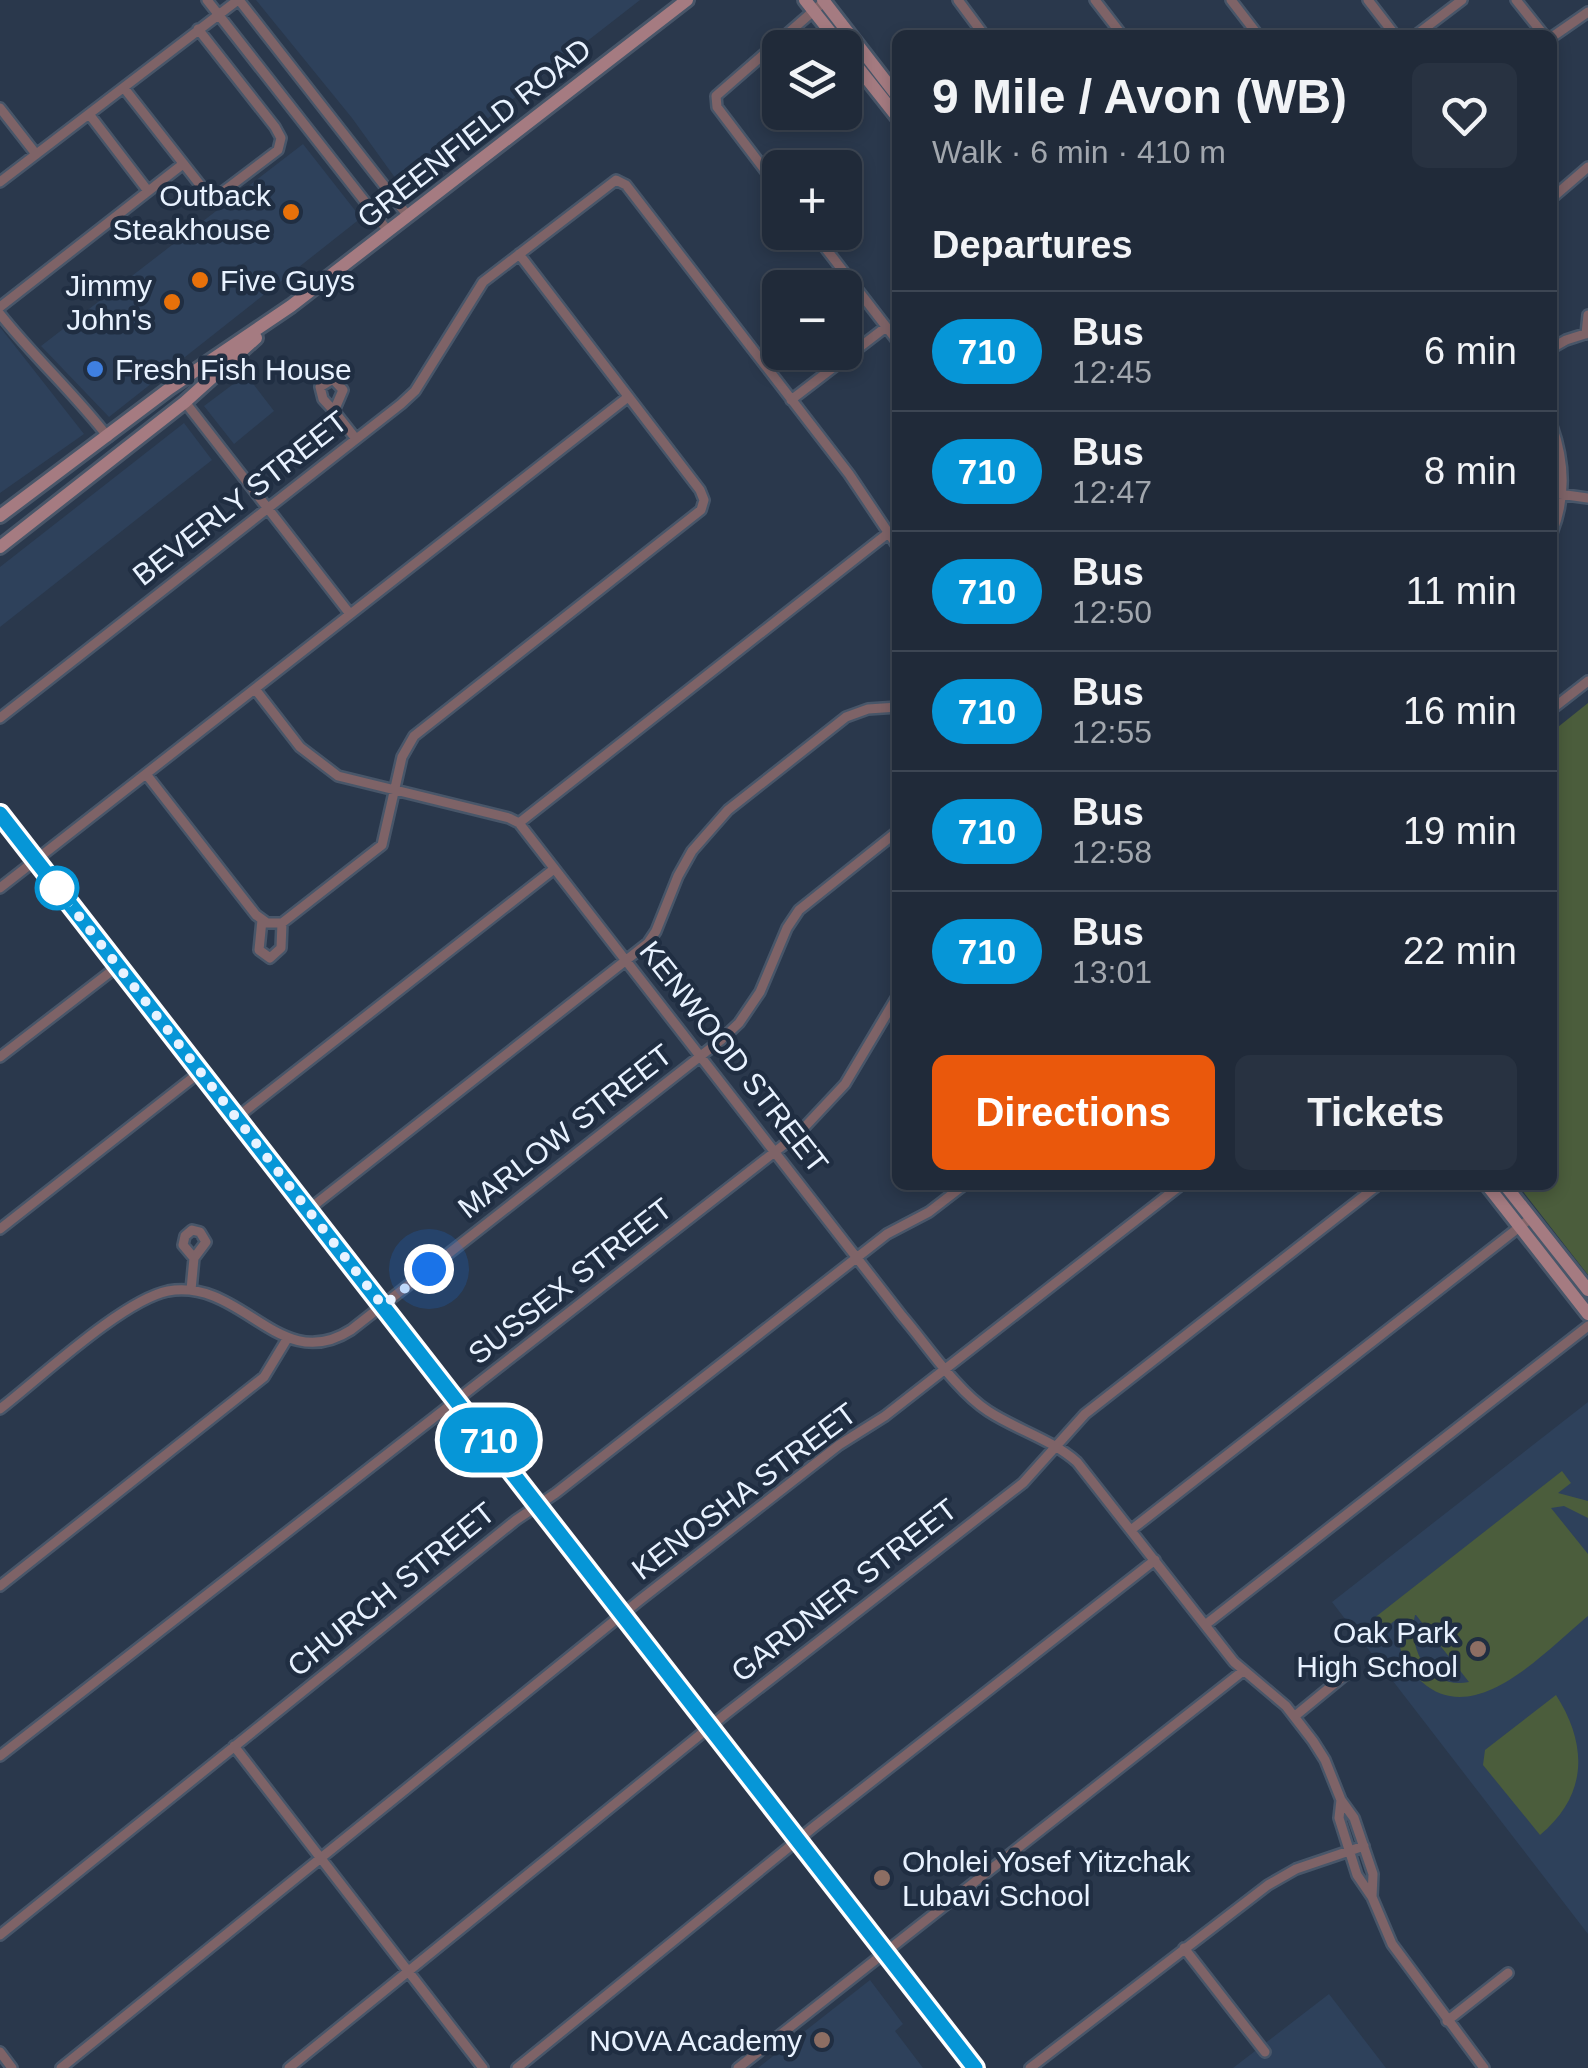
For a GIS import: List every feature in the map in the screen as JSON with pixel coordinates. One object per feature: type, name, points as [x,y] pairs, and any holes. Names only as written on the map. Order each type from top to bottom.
[{"type":"main road","name":"GREENFIELD ROAD","points":[[0,516],[170,388],[291,306],[686,0]]},
{"type":"main road","points":[[818,2],[833,30]]},
{"type":"main road","points":[[818,2],[892,91]]},
{"type":"main road","points":[[862,72],[892,110]]},
{"type":"main road","name":"GREENFIELD ROAD","points":[[0,547],[185,402],[291,306]]},
{"type":"main road","points":[[42,484],[44,496],[52,506]]},
{"type":"main road","points":[[0,814],[975,2068]]},
{"type":"main road","points":[[1493,1190],[1525,1222],[1570,1279],[1588,1314]]},
{"type":"main road","points":[[1509,1190],[1525,1222]]},
{"type":"main road","points":[[1570,1279],[1588,1290]]},
{"type":"street","points":[[208,0],[388,231]]},
{"type":"street","points":[[0,182],[239,0],[408,216]]},
{"type":"street","points":[[958,0],[980,30]]},
{"type":"street","points":[[1095,0],[1118,30]]},
{"type":"street","points":[[1232,0],[1254,30]]},
{"type":"street","points":[[1368,0],[1391,30]]},
{"type":"street","points":[[1423,30],[1462,0]]},
{"type":"street","points":[[1516,0],[1540,30]]},
{"type":"street","points":[[762,166],[715,102],[719,92],[766,55],[818,2]]},
{"type":"street","points":[[1557,34],[1588,12]]},
{"type":"street","points":[[124,88],[212,200],[278,150],[281,138],[275,126],[198,30]]},
{"type":"street","points":[[299,118],[319,102]]},
{"type":"street","points":[[0,108],[36,154]]},
{"type":"street","points":[[89,114],[148,190]]},
{"type":"street","points":[[108,437],[76,395],[37,359],[0,310],[183,164]]},
{"type":"street","points":[[1557,194],[1588,167]]},
{"type":"street","name":"BEVERLY STREET","points":[[0,718],[414,390],[483,282],[609,184],[619,180],[792,400]]},
{"type":"street","points":[[827,250],[892,334]]},
{"type":"street","points":[[146,774],[262,920],[282,923],[378,849],[406,747],[419,731],[681,526],[704,503],[700,490],[519,254]]},
{"type":"street","points":[[1557,346],[1587,333],[1588,316]]},
{"type":"street","points":[[886,327],[792,400],[849,474],[892,540]]},
{"type":"street","points":[[0,888],[628,397]]},
{"type":"street","points":[[185,402],[350,614]]},
{"type":"street","points":[[334,410],[356,439]]},
{"type":"street","points":[[1557,445],[1562,464],[1557,494],[1588,498]]},
{"type":"street","points":[[255,689],[294,740],[320,765],[351,781],[519,823],[887,534]]},
{"type":"street","points":[[1557,705],[1588,681]]},
{"type":"street","points":[[308,1210],[652,937],[692,851],[728,810],[846,717],[862,710],[892,708]]},
{"type":"street","name":"KENWOOD STREET","points":[[519,823],[947,1368],[982,1407],[1056,1446],[1083,1468],[1243,1671]]},
{"type":"street","name":"MARLOW STREET","points":[[287,1339],[310,1344],[329,1342],[351,1330],[701,1056],[749,1009],[799,910],[892,836]]},
{"type":"street","points":[[236,1118],[554,868]]},
{"type":"street","points":[[262,920],[259,950],[270,958],[280,948],[282,923]]},
{"type":"street","points":[[0,1057],[118,966]]},
{"type":"street","name":"SUSSEX STREET","points":[[0,1756],[776,1152],[845,1084],[892,1005]]},
{"type":"street","points":[[888,1011],[892,1014]]},
{"type":"street","points":[[0,1229],[200,1072]]},
{"type":"street","name":"CHURCH STREET","points":[[0,1934],[516,1520],[899,1226],[929,1212],[958,1190]]},
{"type":"street","name":"KENOSHA STREET","points":[[61,2068],[624,1615],[1176,1190]]},
{"type":"street","name":"GARDNER STREET","points":[[289,2068],[1023,1482],[1097,1403],[1372,1190]]},
{"type":"street","points":[[1131,1530],[1525,1222]]},
{"type":"street","points":[[191,1290],[194,1258]]},
{"type":"street","points":[[0,1410],[134,1303],[165,1292],[191,1290],[233,1303],[287,1339],[264,1377],[0,1586]]},
{"type":"street","points":[[1205,1625],[1588,1326]]},
{"type":"street","points":[[517,2068],[1155,1560]]},
{"type":"street","points":[[1295,1716],[1351,1670]]},
{"type":"street","points":[[738,2068],[1243,1671],[1295,1716],[1325,1760],[1364,1846],[1373,1874],[1372,1897]]},
{"type":"street","points":[[234,1746],[483,2068]]},
{"type":"street","points":[[1341,1800],[1340,1818],[1357,1875],[1372,1897],[1398,1955],[1484,2068]]},
{"type":"street","points":[[1030,2068],[1268,1884],[1296,1869],[1364,1846]]},
{"type":"street","points":[[1184,1948],[1265,2052]]},
{"type":"street","points":[[1447,2020],[1508,1973]]},
{"type":"street","points":[[0,2052],[12,2068]]},
{"type":"shaded area","points":[[256,0],[640,0],[401,186],[352,118]]},
{"type":"shaded area","points":[[303,144],[361,218],[109,417],[41,346]]},
{"type":"shaded area","points":[[0,327],[84,434],[0,493]]},
{"type":"shaded area","points":[[240,379],[251,381],[274,411],[234,444],[204,406]]},
{"type":"shaded area","points":[[184,423],[212,460],[0,627],[0,567]]},
{"type":"shaded area","name":"Oak Park High School","points":[[1588,1402],[1588,1934],[1332,1602]]},
{"type":"shaded area","points":[[870,1980],[903,2024],[895,2031],[923,2068],[758,2068]]},
{"type":"shaded area","points":[[1329,1994],[1386,2068],[1233,2068]]},
{"type":"green space","points":[[1588,703],[1588,1275],[1522,1190],[1557,1190],[1557,728]]},
{"type":"green space","points":[[1562,1471],[1571,1483],[1558,1493],[1588,1501],[1588,1518],[1564,1506],[1551,1508],[1588,1554],[1588,1616],[1510,1680],[1465,1697],[1443,1694],[1422,1682],[1405,1661],[1397,1619],[1382,1630],[1373,1619]],"holes":[[[1416,1615],[1469,1682],[1443,1680],[1424,1664],[1414,1641]]]},
{"type":"green space","points":[[1556,1695],[1574,1732],[1578,1769],[1567,1803],[1540,1835],[1483,1765],[1485,1750]]},
{"type":"bus line","name":"710","points":[[0,814],[975,2068]]},
{"type":"place","name":"Outback Steakhouse","points":[[291,212]]},
{"type":"place","name":"Five Guys","points":[[200,280]]},
{"type":"place","name":"Jimmy John's","points":[[172,302]]},
{"type":"place","name":"Fresh Fish House","points":[[95,369]]},
{"type":"place","name":"Oak Park High School","points":[[1478,1649]]},
{"type":"place","name":"Oholei Yosef Yitzchak Lubavi School","points":[[882,1878]]},
{"type":"place","name":"NOVA Academy","points":[[822,2040]]},
{"type":"route","points":[[57,888],[383,1306],[429,1269]]}]
